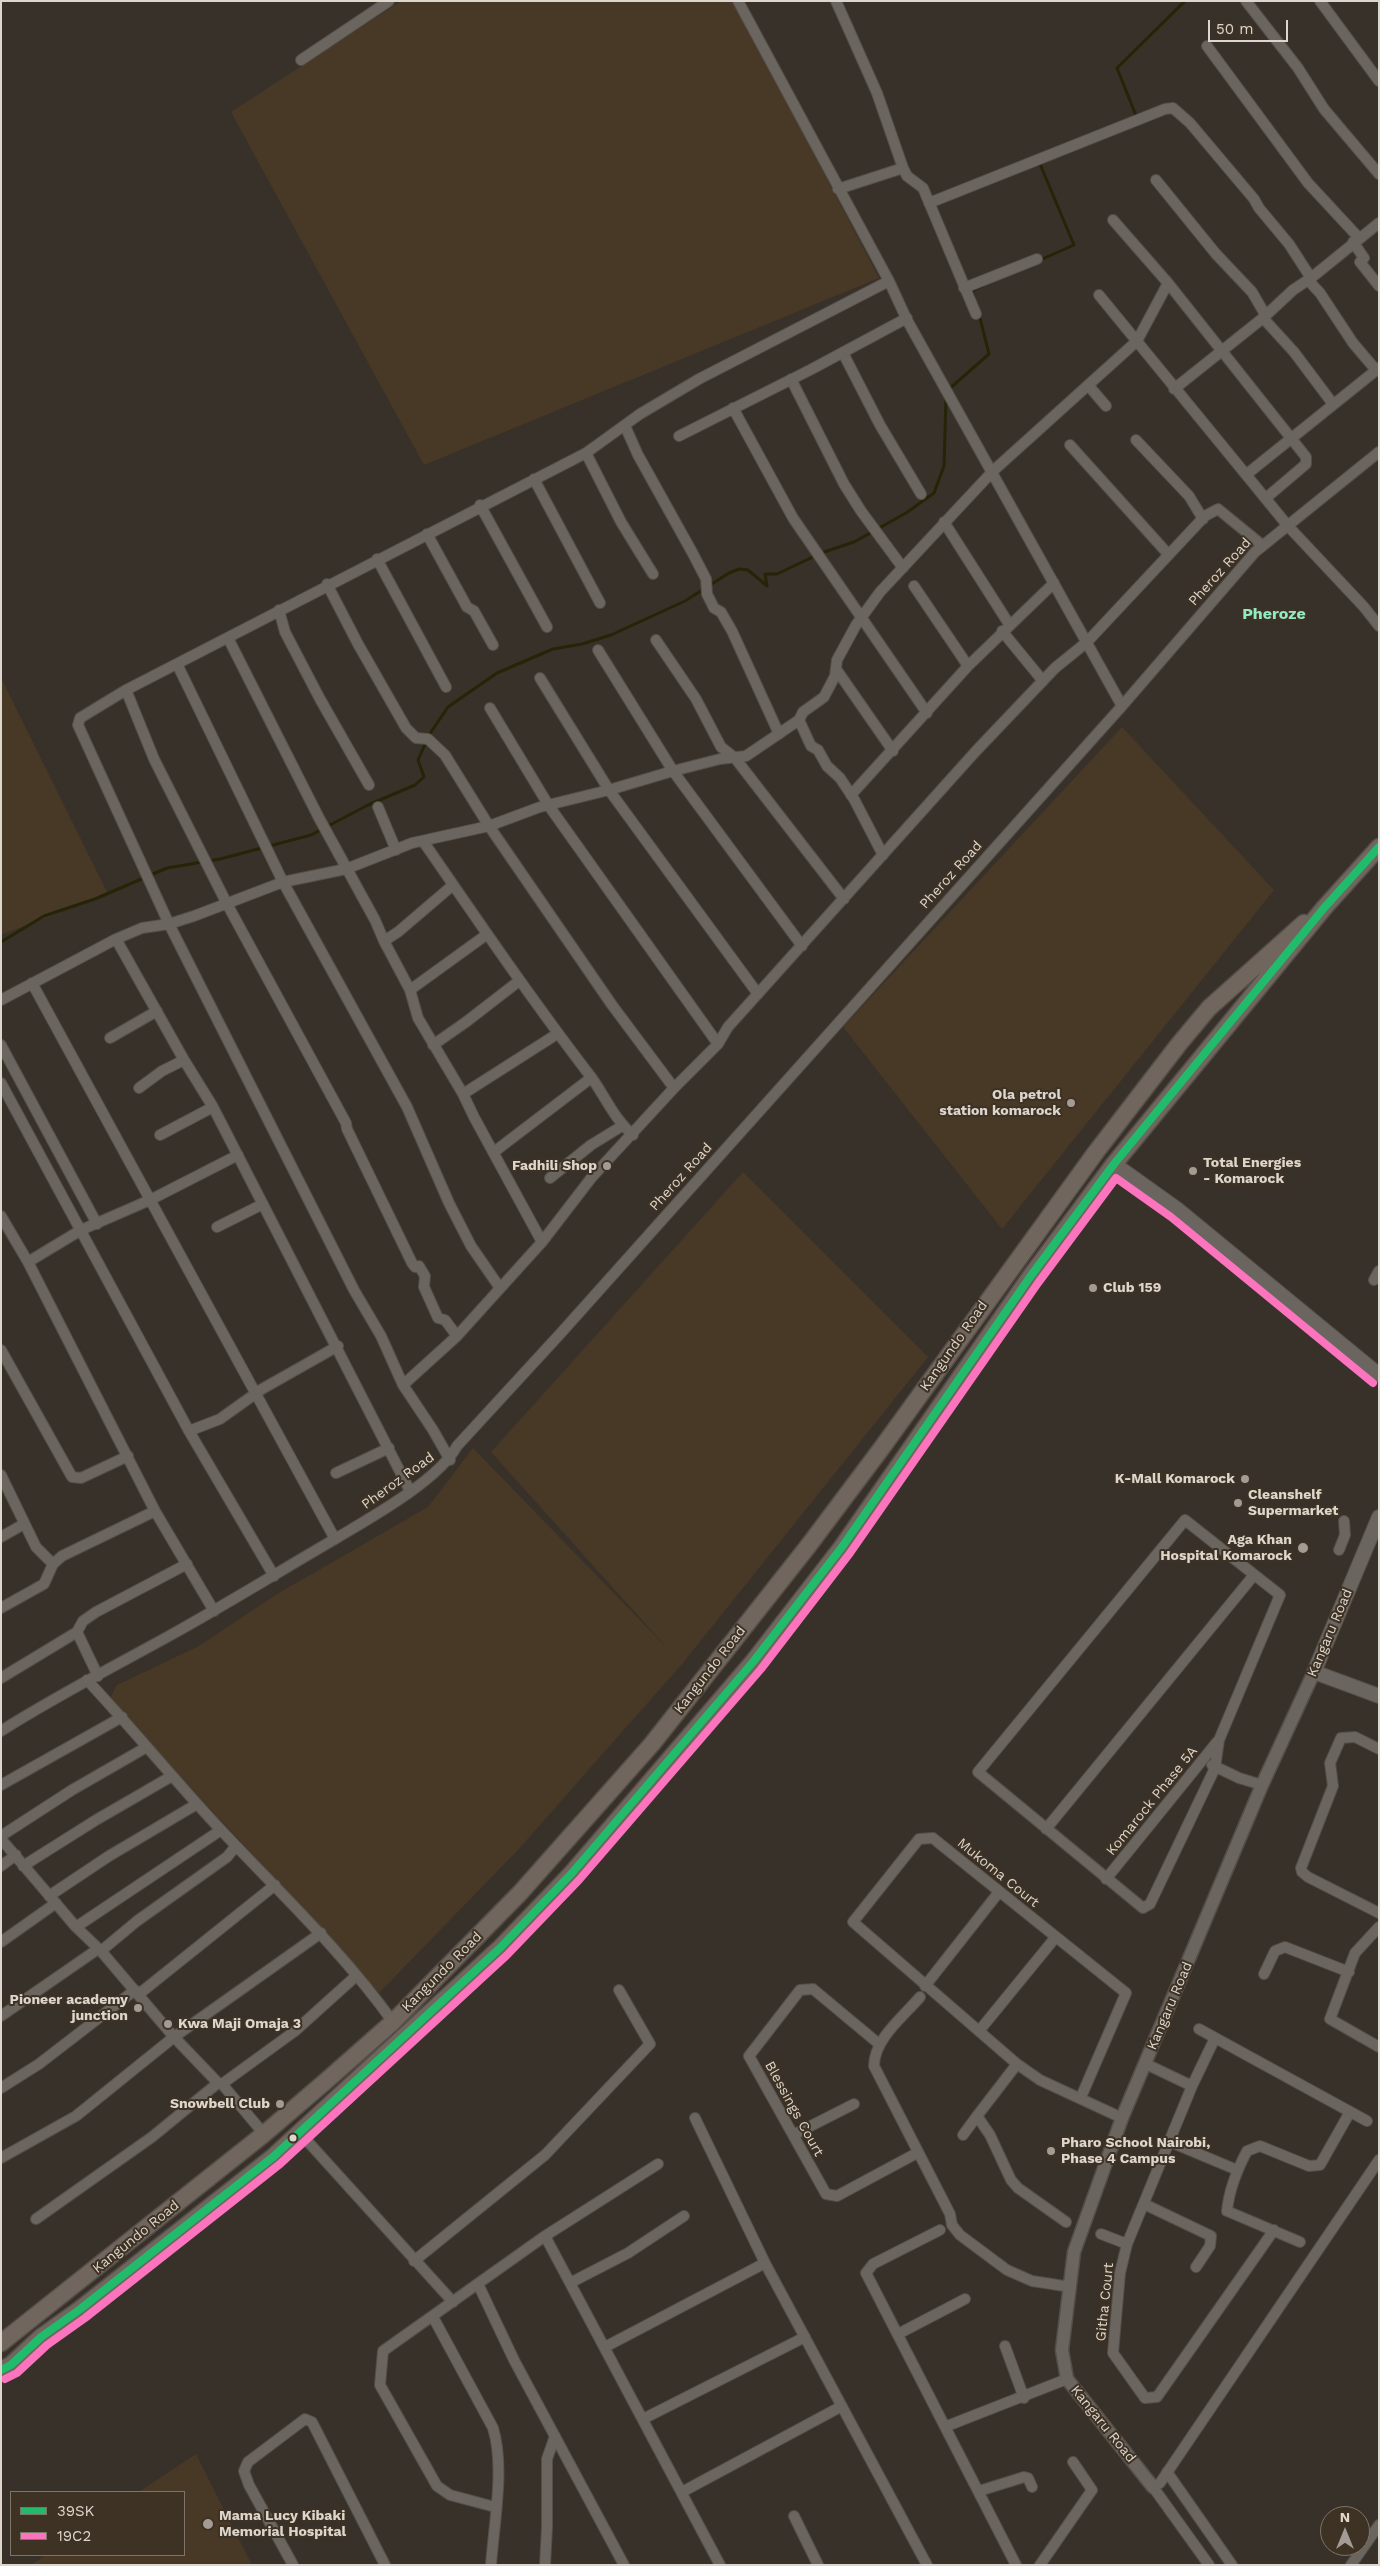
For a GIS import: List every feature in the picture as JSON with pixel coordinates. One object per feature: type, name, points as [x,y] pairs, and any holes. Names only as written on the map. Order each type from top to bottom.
[{"type":"highway","name":"Kangundo Road","points":[[1,2370],[11,2365],[41,2337],[246,2178],[298,2134],[500,1948],[572,1873],[678,1752],[753,1662],[842,1547],[1030,1277],[1114,1164],[1324,908],[1379,847]]},
{"type":"highway","name":"Kangundo Road","points":[[1,2343],[264,2134],[393,2022],[516,1898],[652,1744],[870,1464],[1102,1144],[1197,1022],[1209,1008],[1292,931],[1324,908]]},
{"type":"main road","points":[[1114,1164],[1177,1209],[1379,1375]]},
{"type":"main road","name":"Kangaru Road","points":[[1314,1672],[1379,1517]]},
{"type":"main road","points":[[1314,1672],[1379,1696]]},
{"type":"street","points":[[300,60],[389,1]]},
{"type":"street","points":[[738,1],[889,281],[907,318],[1122,706]]},
{"type":"street","points":[[836,1],[877,94],[903,168],[907,176],[923,188],[976,314]]},
{"type":"street","points":[[1246,1],[1298,68],[1324,109],[1379,174]]},
{"type":"street","points":[[1320,1],[1379,81]]},
{"type":"street","points":[[1207,46],[1308,183],[1356,240],[1364,258],[1360,262],[1379,286]]},
{"type":"street","points":[[929,203],[1156,112],[1173,108],[1190,123],[1254,198],[1259,208],[1290,244],[1309,279],[1352,342],[1377,369],[1247,474]]},
{"type":"street","points":[[838,189],[903,168]]},
{"type":"street","points":[[1156,180],[1216,254],[1252,292],[1265,317],[1334,404]]},
{"type":"street","points":[[1112,220],[1168,283],[1306,457],[1306,464],[1266,498]]},
{"type":"street","points":[[1174,389],[1265,317],[1293,290],[1379,223]]},
{"type":"street","points":[[964,288],[1037,259]]},
{"type":"street","points":[[450,1460],[433,1430],[403,1386],[381,1336],[354,1290],[169,924],[78,725],[84,714],[126,690],[228,638],[327,584],[419,540],[480,506],[586,453],[640,414],[699,379],[889,281]]},
{"type":"street","points":[[1,1000],[116,939],[142,928],[169,924],[283,882],[346,869],[423,841],[489,826],[549,806],[673,771],[720,759],[746,756],[799,720],[803,712],[824,697],[836,669],[837,660],[861,617],[884,587],[992,471],[1137,341],[1168,283]]},
{"type":"street","points":[[1099,295],[1288,526],[1364,607],[1379,626]]},
{"type":"street","points":[[679,436],[843,353],[907,318]]},
{"type":"street","points":[[843,353],[880,425],[921,494]]},
{"type":"street","points":[[791,379],[844,484],[861,512],[903,568]]},
{"type":"street","points":[[1088,385],[1106,406]]},
{"type":"street","points":[[733,408],[793,518],[927,713]]},
{"type":"street","points":[[625,426],[638,455],[675,519],[706,579],[708,594],[714,608],[721,612],[732,631],[779,734]]},
{"type":"street","points":[[1136,440],[1189,496],[1204,519]]},
{"type":"street","points":[[1070,446],[1168,554]]},
{"type":"street","name":"Pheroz Road","points":[[1,1731],[87,1680],[98,1676],[274,1576],[397,1501],[450,1460],[457,1446],[560,1334],[1122,706],[1262,545],[1379,452]]},
{"type":"street","points":[[586,453],[622,522],[653,574]]},
{"type":"street","points":[[534,480],[600,603]]},
{"type":"street","points":[[480,506],[547,627]]},
{"type":"street","points":[[403,1386],[457,1336],[542,1242],[592,1177],[674,1088],[718,1044],[728,1027],[883,855],[1043,681],[1087,642],[1168,554],[1204,519],[1218,509],[1262,545]]},
{"type":"street","points":[[944,522],[1006,628],[1043,681]]},
{"type":"street","points":[[427,534],[467,607],[474,611],[493,645]]},
{"type":"street","points":[[377,559],[446,687]]},
{"type":"street","points":[[851,795],[893,752],[968,666],[1054,583]]},
{"type":"street","points":[[327,584],[358,644],[406,728],[416,738],[426,739],[445,755],[489,826],[612,1005],[674,1088]]},
{"type":"street","points":[[914,586],[968,666]]},
{"type":"street","points":[[280,610],[285,632],[369,786]]},
{"type":"street","points":[[228,638],[319,818],[375,920],[410,990],[418,1018],[463,1094],[542,1242]]},
{"type":"street","points":[[656,640],[696,699],[721,747],[736,758],[844,899]]},
{"type":"street","points":[[598,650],[673,771],[802,946]]},
{"type":"street","points":[[177,664],[283,882],[407,1107],[449,1203],[471,1246],[500,1288]]},
{"type":"street","points":[[836,669],[893,752]]},
{"type":"street","points":[[540,678],[609,790],[758,994]]},
{"type":"street","points":[[126,690],[154,759],[226,902],[346,1124],[412,1263],[415,1267],[419,1266],[425,1276],[424,1287],[438,1318],[445,1320],[457,1336]]},
{"type":"street","points":[[490,708],[549,806],[718,1044]]},
{"type":"street","points":[[799,720],[812,746],[818,750],[827,766],[840,778],[851,795],[883,855]]},
{"type":"street","points":[[378,806],[396,850]]},
{"type":"street","points":[[423,841],[486,935],[591,1078],[622,1126],[632,1135]]},
{"type":"street","points":[[384,941],[398,932],[453,885]]},
{"type":"street","points":[[410,990],[486,935]]},
{"type":"street","points":[[116,939],[184,1060],[213,1106],[338,1346],[410,1490]]},
{"type":"street","points":[[433,1045],[519,981]]},
{"type":"street","points":[[32,983],[257,1392],[335,1539]]},
{"type":"street","points":[[110,1038],[157,1011]]},
{"type":"street","points":[[463,1094],[557,1034]]},
{"type":"street","points":[[1,1045],[97,1224]]},
{"type":"street","points":[[139,1088],[162,1071],[184,1060]]},
{"type":"street","points":[[494,1152],[591,1078]]},
{"type":"street","points":[[1,1083],[189,1431],[274,1576]]},
{"type":"street","points":[[160,1135],[213,1106]]},
{"type":"street","points":[[550,1178],[591,1145],[622,1126]]},
{"type":"street","points":[[28,1262],[81,1230],[150,1200],[238,1155]]},
{"type":"street","points":[[217,1227],[264,1204]]},
{"type":"street","points":[[1,1216],[28,1262],[155,1511],[214,1611]]},
{"type":"street","points":[[189,1431],[220,1419],[257,1392],[338,1346]]},
{"type":"street","points":[[1,1350],[72,1476],[81,1478],[128,1456]]},
{"type":"street","points":[[336,1473],[389,1448]]},
{"type":"street","points":[[1,1475],[36,1547],[53,1564]]},
{"type":"street","points":[[1,1608],[44,1584],[53,1564],[62,1556],[155,1511]]},
{"type":"street","points":[[1187,1520],[1280,1595],[1219,1740],[1215,1768],[1149,1905],[1141,1908],[978,1772],[1170,1536],[1183,1521],[1187,1520]]},
{"type":"street","points":[[1339,1550],[1345,1535],[1344,1521]]},
{"type":"street","points":[[1,1537],[24,1524]]},
{"type":"street","points":[[1,1678],[76,1632],[83,1621],[96,1612],[188,1564]]},
{"type":"street","points":[[1046,1829],[1254,1574]]},
{"type":"street","points":[[76,1632],[98,1676]]},
{"type":"street","name":"Kangaru Road","points":[[1154,2487],[1067,2379],[1062,2350],[1074,2252],[1122,2118],[1262,1785],[1314,1672]]},
{"type":"street","points":[[87,1680],[122,1717],[145,1748],[236,1846],[321,1933],[356,1976],[376,1996],[393,2022]]},
{"type":"street","points":[[1,1785],[122,1717]]},
{"type":"street","points":[[1379,1749],[1355,1737],[1346,1737],[1338,1742],[1330,1763],[1333,1786],[1301,1868],[1302,1872],[1308,1877],[1379,1913]]},
{"type":"street","name":"Komarock Phase 5A","points":[[1106,1879],[1206,1759],[1219,1740]]},
{"type":"street","points":[[145,1748],[72,1790],[1,1838],[76,1927],[100,1950],[174,2037],[220,2084],[264,2134]]},
{"type":"street","points":[[1206,1759],[1215,1768],[1262,1785]]},
{"type":"street","points":[[24,1866],[96,1820],[172,1776]]},
{"type":"street","points":[[1,1942],[110,1856],[197,1804]]},
{"type":"street","points":[[76,1927],[221,1830]]},
{"type":"street","name":"Mukoma Court","points":[[925,1986],[855,1925],[854,1919],[911,1848],[919,1839],[926,1837],[939,1843],[1055,1938],[1126,1993],[1081,2097]]},
{"type":"street","points":[[1,2016],[100,1950],[227,1856],[236,1846]]},
{"type":"street","points":[[1,1866],[16,1855]]},
{"type":"street","points":[[1,2088],[39,2064],[137,1992],[275,1885]]},
{"type":"street","points":[[999,1892],[925,1986],[1018,2064],[1040,2080],[1081,2097],[1122,2118]]},
{"type":"street","points":[[1379,1927],[1355,1953],[1349,1972],[1331,2012],[1330,2019],[1379,2047]]},
{"type":"street","points":[[1,2158],[76,2116],[174,2037],[321,1933]]},
{"type":"street","points":[[979,2031],[1055,1938]]},
{"type":"street","points":[[1264,1974],[1275,1951],[1285,1947],[1349,1972]]},
{"type":"street","points":[[36,2219],[152,2137],[220,2084],[295,2031],[344,1989],[356,1976]]},
{"type":"street","name":"Blessings Court","points":[[879,2044],[813,1989],[800,1990],[749,2056],[826,2194],[837,2196],[916,2153]]},
{"type":"street","points":[[414,2261],[545,2155],[650,2044],[619,1990]]},
{"type":"street","points":[[920,1997],[879,2044],[874,2055],[874,2066],[916,2153],[950,2214],[952,2225],[966,2240],[1018,2276],[1040,2283],[1071,2287]]},
{"type":"street","points":[[1199,2029],[1367,2121]]},
{"type":"street","name":"Githa Court","points":[[1215,2038],[1168,2141],[1127,2244],[1120,2273],[1113,2353],[1146,2398],[1157,2397],[1274,2230]]},
{"type":"street","points":[[963,2135],[1018,2064]]},
{"type":"street","points":[[1146,2064],[1192,2086]]},
{"type":"street","points":[[793,2135],[854,2104]]},
{"type":"street","points":[[1300,2242],[1227,2211],[1229,2195],[1238,2170],[1248,2151],[1260,2146],[1309,2166],[1320,2165],[1350,2112]]},
{"type":"street","points":[[977,2116],[990,2136],[1011,2180],[1018,2188],[1066,2222]]},
{"type":"street","points":[[695,2118],[765,2263],[927,2565]]},
{"type":"street","points":[[298,2134],[310,2144],[452,2302]]},
{"type":"street","points":[[1168,2141],[1238,2170]]},
{"type":"street","points":[[1209,2565],[1154,2487],[1160,2483],[1379,2160]]},
{"type":"street","points":[[495,2508],[450,2495],[437,2486],[380,2385],[383,2351],[545,2236],[658,2164]]},
{"type":"street","points":[[1144,2204],[1211,2236],[1210,2246],[1196,2267]]},
{"type":"street","points":[[570,2283],[628,2254],[684,2216]]},
{"type":"street","points":[[940,2230],[873,2264],[866,2273],[947,2426],[1016,2565]]},
{"type":"street","points":[[1101,2234],[1127,2244]]},
{"type":"street","points":[[545,2236],[606,2347],[720,2565]]},
{"type":"street","points":[[606,2347],[765,2263]]},
{"type":"street","points":[[478,2284],[514,2360],[624,2565]]},
{"type":"street","points":[[898,2334],[965,2299]]},
{"type":"street","points":[[433,2317],[493,2428],[498,2442],[499,2462],[491,2565]]},
{"type":"street","points":[[643,2419],[804,2337]]},
{"type":"street","points":[[1005,2346],[1024,2398]]},
{"type":"street","points":[[947,2426],[1024,2398],[1067,2379]]},
{"type":"street","points":[[682,2492],[842,2406]]},
{"type":"street","points":[[293,2565],[249,2485],[244,2471],[248,2462],[305,2419],[312,2422],[385,2565]]},
{"type":"street","points":[[545,2565],[548,2494],[546,2459],[555,2436]]},
{"type":"street","points":[[1040,2565],[1092,2490],[1073,2462]]},
{"type":"street","points":[[1167,2472],[1232,2565]]},
{"type":"street","points":[[979,2491],[1024,2477],[1028,2478],[1032,2487]]},
{"type":"street","points":[[794,2516],[818,2565]]},
{"type":"street","points":[[1351,2565],[1379,2525]]},
{"type":"shaded area","points":[[401,1],[734,1],[879,278],[424,465],[231,112]]},
{"type":"shaded area","points":[[1,678],[108,894],[1,935]]},
{"type":"shaded area","points":[[1122,727],[1274,890],[1002,1229],[843,1027]]},
{"type":"shaded area","points":[[743,1172],[928,1357],[682,1664],[517,1851],[379,1993],[110,1699],[117,1685],[199,1646],[277,1594],[428,1507],[473,1448],[668,1649],[491,1452]]},
{"type":"shaded area","name":"Mama Lucy Kibaki Memorial Hospital","points":[[196,2454],[252,2565],[31,2565],[44,2556],[185,2556],[185,2491],[140,2491]]},
{"type":"waterway","points":[[1137,118],[1117,68],[1185,1]]},
{"type":"waterway","points":[[1040,164],[1074,245],[1040,260]]},
{"type":"waterway","points":[[974,298],[972,291],[982,286]]},
{"type":"waterway","points":[[948,390],[989,354],[979,314]]},
{"type":"waterway","points":[[821,553],[854,542],[906,513],[934,493],[944,466],[946,398]]},
{"type":"waterway","points":[[1,942],[44,916],[95,899],[167,868],[220,859],[311,835],[368,805],[415,785],[424,777],[418,760],[429,735],[448,707],[497,673],[553,649],[582,644],[611,635],[685,601],[729,573],[739,569],[748,570],[767,586],[765,574],[777,574],[815,556]]},
{"type":"transit line","name":"39SK","points":[[1,2370],[11,2365],[41,2337],[79,2310],[273,2157],[500,1948],[572,1873],[753,1662],[842,1547],[1030,1277],[1114,1164],[1324,908],[1379,847]]},
{"type":"transit line","name":"19C2","points":[[5,2379],[17,2373],[47,2345],[85,2318],[280,2164],[507,1955],[579,1880],[761,1669],[850,1553],[1038,1283],[1116,1178],[1171,1217],[1373,1383]]},
{"type":"place","name":"Ola petrol station komarock","points":[[1071,1103]]},
{"type":"place","name":"Fadhili Shop","points":[[607,1166]]},
{"type":"place","name":"Total Energies - Komarock","points":[[1193,1171]]},
{"type":"place","name":"Club 159","points":[[1093,1288]]},
{"type":"place","name":"K-Mall Komarock","points":[[1245,1479]]},
{"type":"place","name":"Cleanshelf Supermarket","points":[[1238,1503]]},
{"type":"place","name":"Aga Khan Hospital Komarock","points":[[1303,1548]]},
{"type":"place","name":"Pioneer academy junction","points":[[138,2008]]},
{"type":"place","name":"Kwa Maji Omaja 3","points":[[168,2024]]},
{"type":"place","name":"Snowbell Club","points":[[280,2104]]},
{"type":"place","name":"Pharo School Nairobi, Phase 4 Campus","points":[[1051,2151]]},
{"type":"place","name":"Mama Lucy Kibaki Memorial Hospital","points":[[208,2524]]},
{"type":"district","name":"Pheroze","points":[[1274,614]]}]
